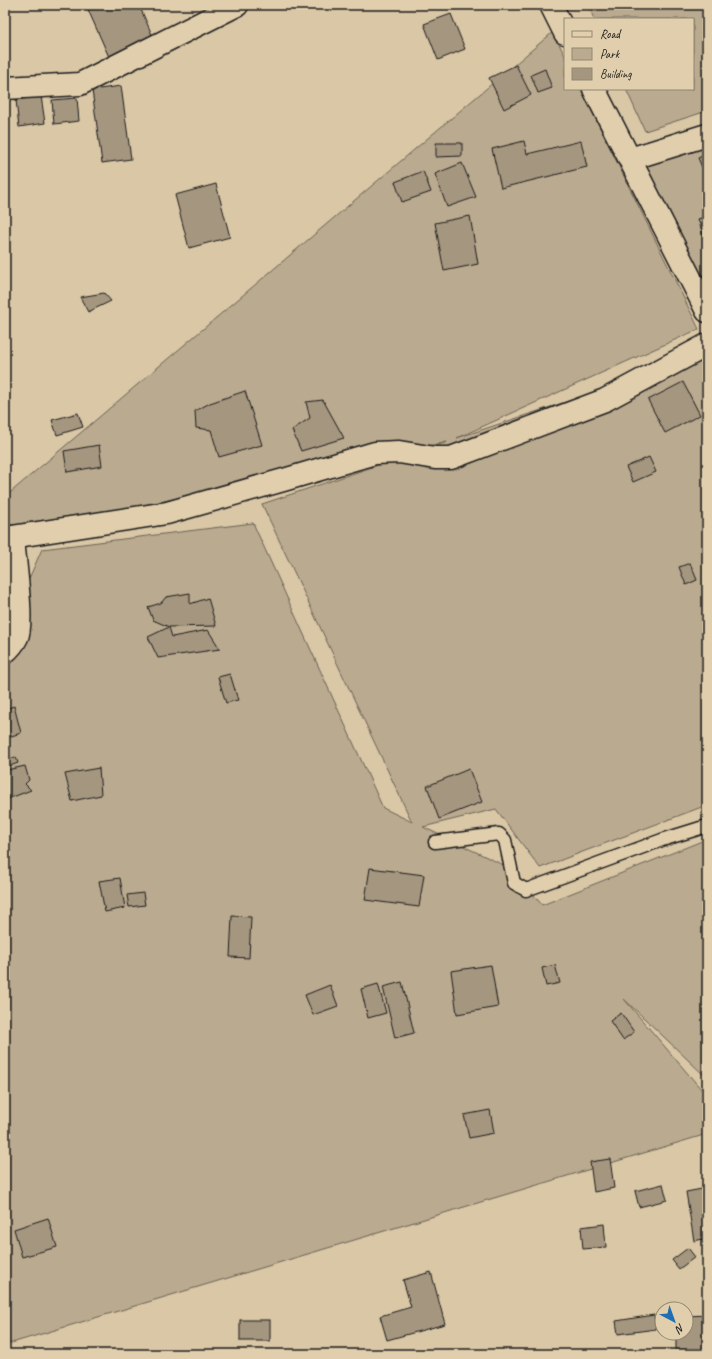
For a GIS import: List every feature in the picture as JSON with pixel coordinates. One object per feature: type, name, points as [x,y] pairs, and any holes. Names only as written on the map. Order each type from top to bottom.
[{"type":"street","points":[[5,88],[80,84],[237,5]]},
{"type":"street","points":[[551,5],[564,31]]},
{"type":"street","points":[[595,90],[707,311]]},
{"type":"street","points":[[630,160],[707,135]]},
{"type":"street","points":[[5,652],[9,649],[18,636],[19,614],[9,538],[167,513],[375,453],[399,452],[435,458],[451,458],[605,400],[707,345]]},
{"type":"lane","points":[[435,842],[499,834],[506,840],[514,883],[526,890],[662,840],[707,826]]},
{"type":"green space","points":[[588,5],[707,5],[707,111],[645,131],[626,90],[694,90],[694,18],[594,18]]},
{"type":"green space","points":[[553,32],[564,54],[564,90],[581,90],[699,329],[457,438],[707,355],[707,805],[540,868],[496,809],[423,827],[512,869],[542,905],[707,839],[707,1078],[624,999],[707,1096],[707,1134],[5,1345],[5,633],[42,549],[253,523],[383,808],[412,822],[262,504],[447,442],[5,534],[5,497]]},
{"type":"green space","points":[[707,141],[707,304],[630,159]]},
{"type":"building","points":[[86,5],[139,5],[153,37],[109,57]]},
{"type":"building","points":[[451,14],[465,49],[438,60],[424,24]]},
{"type":"building","points":[[516,65],[531,95],[504,109],[489,78]]},
{"type":"building","points":[[545,69],[552,88],[538,93],[531,75]]},
{"type":"building","points":[[121,86],[131,159],[102,163],[92,90]]},
{"type":"building","points":[[41,96],[45,123],[19,127],[16,100]]},
{"type":"building","points":[[77,98],[79,121],[54,124],[52,100]]},
{"type":"building","points":[[524,141],[527,154],[581,141],[587,167],[501,188],[492,149]]},
{"type":"building","points":[[436,143],[462,143],[462,156],[436,157]]},
{"type":"building","points":[[707,154],[707,179],[698,158]]},
{"type":"building","points":[[462,163],[476,197],[447,207],[435,174]]},
{"type":"building","points":[[423,171],[431,192],[402,202],[395,182]]},
{"type":"building","points":[[216,184],[230,237],[189,248],[175,195]]},
{"type":"building","points":[[470,216],[478,264],[444,271],[435,223]]},
{"type":"building","points":[[707,216],[707,244],[706,244],[698,219]]},
{"type":"building","points":[[104,293],[111,301],[88,312],[80,297]]},
{"type":"building","points":[[683,382],[700,415],[665,433],[648,400]]},
{"type":"building","points":[[245,391],[262,445],[219,457],[211,430],[196,428],[195,411],[210,403]]},
{"type":"building","points":[[323,400],[344,438],[301,451],[292,430],[310,418],[306,402]]},
{"type":"building","points":[[78,413],[83,427],[57,435],[52,420]]},
{"type":"building","points":[[99,445],[102,466],[67,472],[64,451]]},
{"type":"building","points":[[649,457],[656,472],[633,482],[626,467]]},
{"type":"building","points":[[690,563],[697,580],[686,585],[679,567]]},
{"type":"building","points":[[190,593],[190,604],[208,598],[216,626],[169,627],[153,620],[148,607],[161,603],[166,597]]},
{"type":"building","points":[[169,627],[172,637],[208,630],[220,649],[158,658],[148,637]]},
{"type":"building","points":[[230,674],[238,700],[226,703],[218,677]]},
{"type":"building","points":[[14,706],[21,733],[5,738],[5,709]]},
{"type":"building","points":[[16,757],[18,763],[7,767],[7,770],[25,766],[29,780],[25,784],[31,790],[5,800],[5,760]]},
{"type":"building","points":[[99,768],[101,795],[72,801],[65,774]]},
{"type":"building","points":[[469,769],[482,802],[439,819],[427,786]]},
{"type":"building","points":[[370,868],[424,875],[419,907],[365,900]]},
{"type":"building","points":[[120,878],[125,908],[105,912],[99,881]]},
{"type":"building","points":[[143,893],[145,905],[129,907],[127,895]]},
{"type":"building","points":[[232,916],[251,917],[249,958],[230,957]]},
{"type":"building","points":[[491,965],[498,1007],[457,1014],[451,971]]},
{"type":"building","points":[[555,965],[560,983],[546,986],[542,968]]},
{"type":"building","points":[[402,982],[414,1033],[395,1038],[383,987]]},
{"type":"building","points":[[378,984],[386,1013],[368,1018],[361,989]]},
{"type":"building","points":[[330,985],[338,1006],[313,1015],[305,995]]},
{"type":"building","points":[[621,1013],[634,1032],[623,1040],[610,1021]]},
{"type":"building","points":[[490,1110],[494,1133],[469,1138],[464,1115]]},
{"type":"building","points":[[610,1159],[614,1188],[594,1192],[590,1162]]},
{"type":"building","points":[[663,1184],[667,1200],[639,1207],[635,1191]]},
{"type":"building","points":[[707,1188],[707,1238],[694,1241],[686,1192]]},
{"type":"building","points":[[48,1218],[57,1247],[22,1257],[14,1229]]},
{"type":"building","points":[[604,1224],[606,1247],[583,1249],[581,1227]]},
{"type":"building","points":[[688,1248],[695,1257],[679,1269],[672,1260]]},
{"type":"building","points":[[431,1272],[445,1324],[387,1340],[380,1316],[411,1307],[403,1280]]},
{"type":"building","points":[[654,1315],[654,1329],[618,1334],[616,1321]]},
{"type":"building","points":[[707,1315],[707,1354],[676,1354],[676,1341],[694,1341],[694,1316]]},
{"type":"building","points":[[240,1320],[270,1320],[270,1341],[240,1341]]}]
